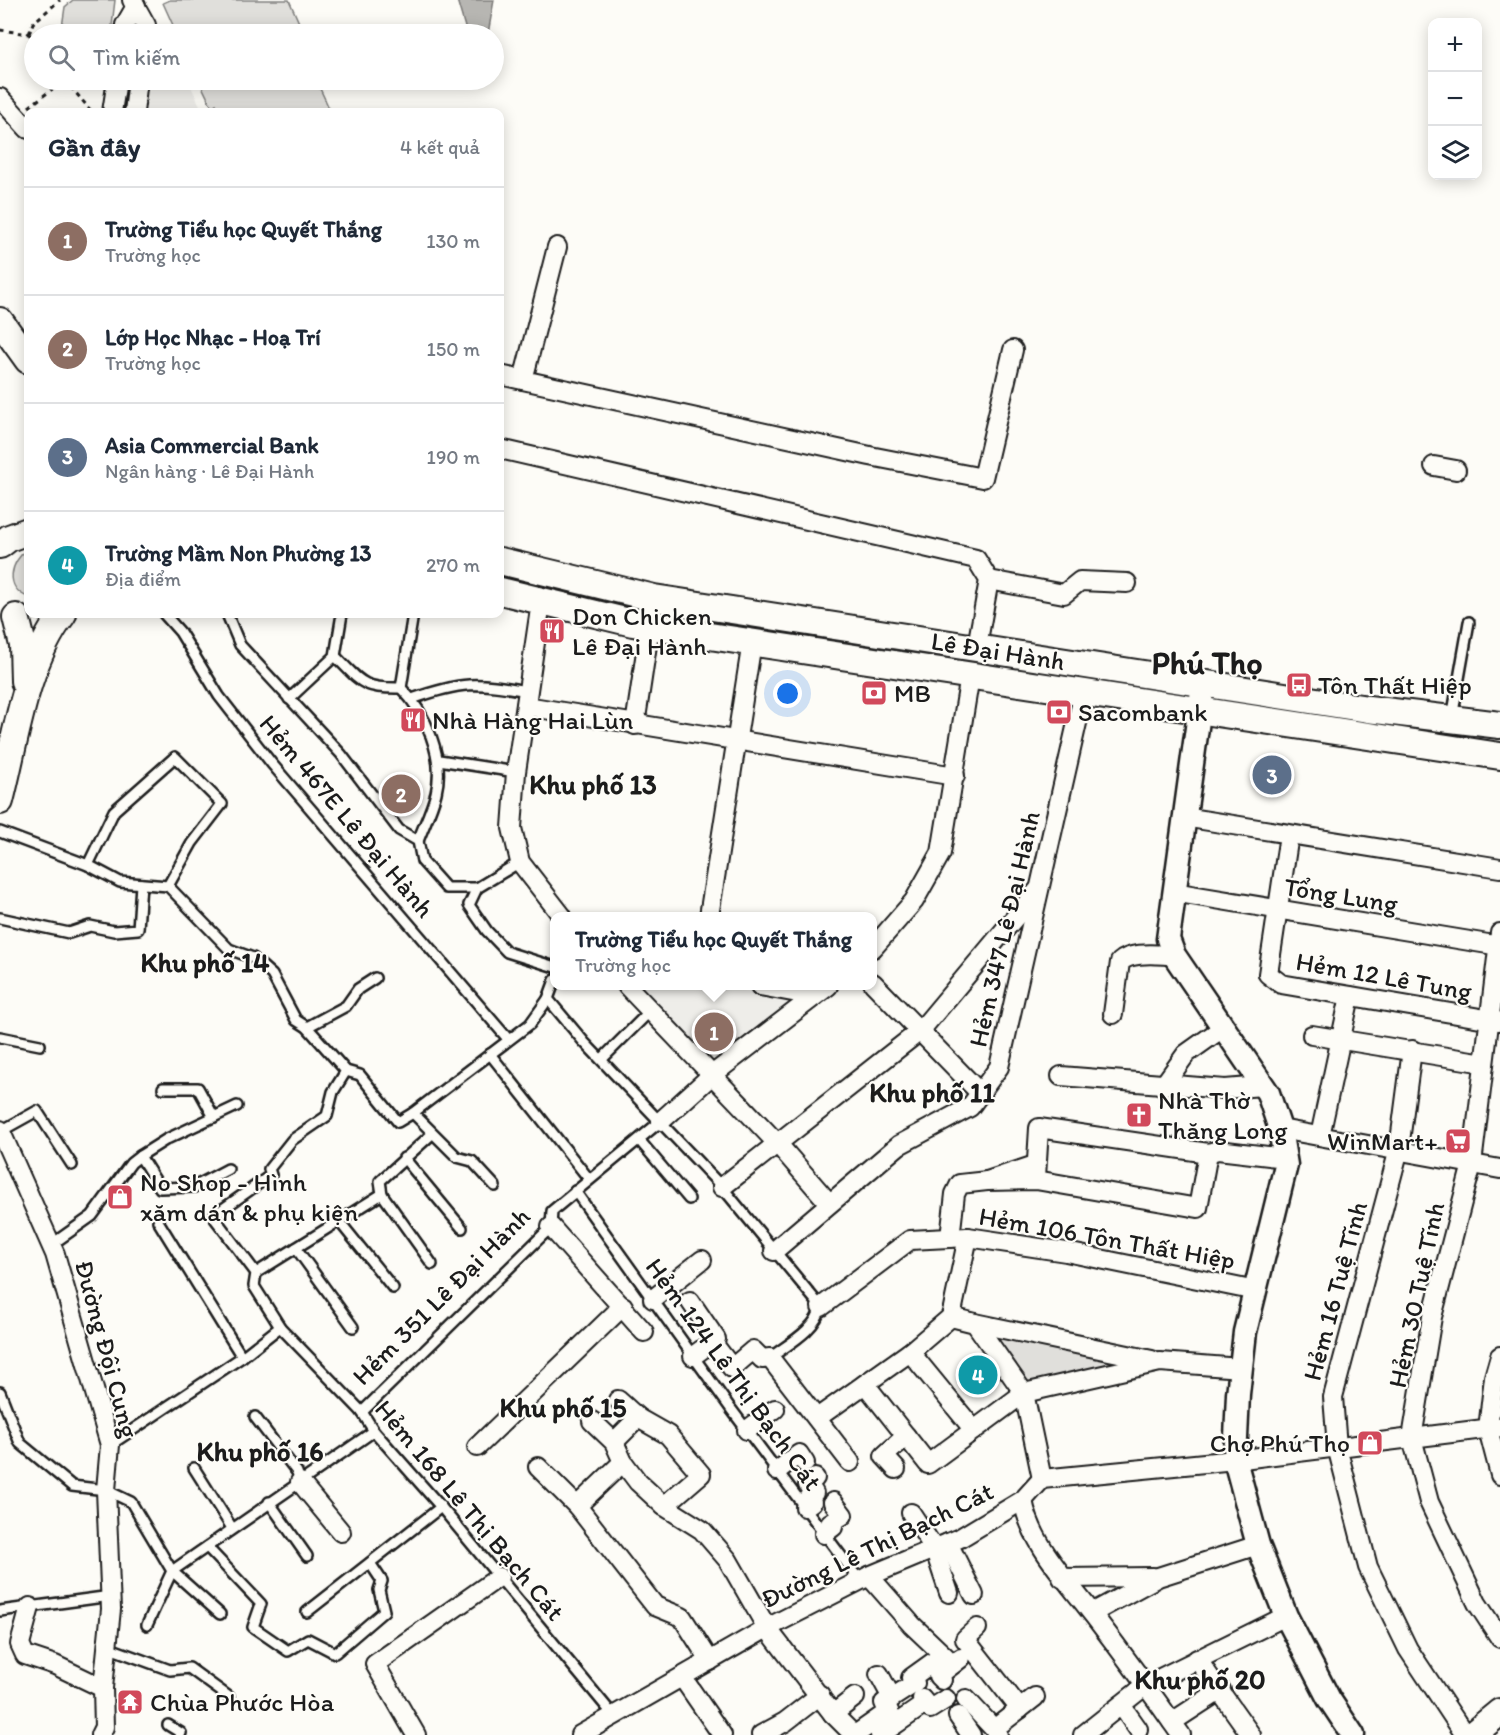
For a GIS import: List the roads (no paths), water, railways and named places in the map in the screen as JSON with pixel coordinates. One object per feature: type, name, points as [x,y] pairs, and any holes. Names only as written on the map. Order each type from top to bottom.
[{"type":"main road","points":[[2,328],[24,353]]},
{"type":"main road","points":[[0,545],[9,538],[24,532]]},
{"type":"main road","name":"Lê Đại Hành","points":[[504,562],[654,598],[977,646],[1368,709],[1500,725]]},
{"type":"main road","name":"Lê Đại Hành","points":[[504,592],[650,626],[1500,756]]},
{"type":"main road","points":[[8,610],[24,617]]},
{"type":"main road","points":[[8,610],[23,645],[24,709]]},
{"type":"main road","points":[[26,618],[33,621],[41,618]]},
{"type":"main road","points":[[0,801],[38,658],[49,633],[60,618]]},
{"type":"main road","points":[[970,676],[977,646]]},
{"type":"main road","points":[[1473,1735],[1500,1712]]},
{"type":"street","points":[[125,24],[134,3]]},
{"type":"street","points":[[134,3],[145,24]]},
{"type":"street","points":[[113,108],[115,90]]},
{"type":"street","points":[[134,108],[137,90]]},
{"type":"street","points":[[0,98],[24,125]]},
{"type":"street","points":[[523,380],[557,248]]},
{"type":"street","points":[[504,376],[859,454],[983,478],[1013,350]]},
{"type":"street","points":[[504,450],[976,559],[989,579],[977,646]]},
{"type":"street","points":[[1434,466],[1456,470]]},
{"type":"street","points":[[989,579],[1064,594],[1080,581],[1127,583]]},
{"type":"street","points":[[635,725],[654,598]]},
{"type":"street","points":[[541,602],[516,772],[512,828],[520,862],[559,912]]},
{"type":"street","points":[[710,912],[752,642]]},
{"type":"street","points":[[877,944],[907,912],[929,879],[940,853],[955,776],[970,676]]},
{"type":"street","points":[[1203,684],[1168,931],[1174,955],[1268,1093],[1280,1129],[1286,1166],[1245,1332],[1235,1460],[1258,1545],[1286,1616],[1329,1699],[1353,1735]]},
{"type":"street","name":"Hẻm 347 Lê Đại Hành","points":[[774,1251],[899,1145],[970,1107],[999,1067],[1084,692]]},
{"type":"street","points":[[527,699],[635,725],[955,776]]},
{"type":"street","points":[[1184,817],[1500,868]]},
{"type":"street","points":[[1278,911],[1289,835]]},
{"type":"street","points":[[722,1187],[920,1031],[1039,889]]},
{"type":"street","name":"Tổng Lung","points":[[1173,892],[1278,911],[1499,942]]},
{"type":"street","name":"Hẻm 12 Lê Tung","points":[[1278,911],[1268,975],[1281,984],[1494,1021]]},
{"type":"street","name":"Hẻm 30 Tuệ Tĩnh","points":[[1412,1438],[1432,1317],[1472,1164],[1484,1063],[1494,1021],[1499,942]]},
{"type":"street","points":[[1113,1014],[1120,962],[1125,957],[1174,955]]},
{"type":"street","points":[[877,987],[981,1094]]},
{"type":"street","points":[[631,990],[777,1143],[829,1203]]},
{"type":"street","name":"Hẻm 351 Lê Đại Hành","points":[[661,1121],[712,1075],[821,991]]},
{"type":"street","points":[[1320,1136],[1350,996]]},
{"type":"street","points":[[1163,1086],[1186,1054],[1224,1027]]},
{"type":"street","points":[[1312,1035],[1484,1063]]},
{"type":"street","name":"Hẻm 16 Tuệ Tĩnh","points":[[1412,1050],[1399,1149],[1333,1397],[1337,1447],[1368,1567],[1407,1649],[1465,1735]]},
{"type":"street","points":[[1061,1076],[1163,1086],[1225,1089],[1262,1086]]},
{"type":"street","points":[[1036,1172],[1039,1128],[1208,1153],[1218,1150],[1285,1158]]},
{"type":"street","points":[[1280,1129],[1500,1169]]},
{"type":"street","name":"Đường Đội Cung","points":[[1,1131],[51,1245],[110,1445],[106,1490],[111,1596],[103,1688],[106,1732]]},
{"type":"street","points":[[817,1418],[910,1352],[951,1317],[959,1238],[955,1194],[960,1184],[1036,1172],[1198,1208],[1208,1153]]},
{"type":"street","points":[[551,1227],[644,1332]]},
{"type":"street","name":"Hẻm 106 Tôn Thất Hiệp","points":[[821,1307],[910,1240],[959,1238],[1066,1252],[1256,1292]]},
{"type":"street","points":[[653,1299],[702,1260]]},
{"type":"street","points":[[690,1301],[716,1339],[693,1356]]},
{"type":"street","points":[[477,1447],[623,1306]]},
{"type":"street","points":[[951,1317],[1160,1362],[1241,1368]]},
{"type":"street","points":[[975,1323],[1024,1393],[1042,1479],[1235,1460],[1494,1428]]},
{"type":"street","points":[[712,1342],[732,1368],[753,1350],[762,1359],[770,1358],[850,1462]]},
{"type":"street","points":[[910,1352],[974,1430]]},
{"type":"street","points":[[1500,1356],[1494,1377],[1494,1428],[1500,1474]]},
{"type":"street","points":[[865,1384],[928,1464],[1024,1393],[1160,1362]]},
{"type":"street","points":[[618,1400],[638,1418],[668,1435],[701,1474],[664,1506]]},
{"type":"street","points":[[747,1430],[775,1409]]},
{"type":"street","points":[[614,1442],[638,1418]]},
{"type":"street","points":[[592,1421],[614,1442],[622,1462],[638,1482],[664,1506],[702,1530],[728,1560],[767,1628],[833,1714],[854,1735],[889,1710],[884,1703],[915,1683],[911,1678],[973,1647]]},
{"type":"street","points":[[896,1469],[884,1456],[906,1436]]},
{"type":"street","points":[[1412,1438],[1429,1502],[1477,1603],[1500,1638]]},
{"type":"street","points":[[777,1471],[799,1454],[810,1471],[808,1485],[814,1493],[808,1498],[812,1502],[805,1508]]},
{"type":"street","points":[[577,1506],[622,1462]]},
{"type":"street","points":[[538,1467],[577,1506],[655,1606],[682,1617],[710,1661]]},
{"type":"street","name":"Đường Lê Thị Bạch Cát","points":[[580,1735],[767,1628],[865,1579],[941,1545],[1023,1500],[1042,1479]]},
{"type":"street","points":[[300,1482],[341,1532]]},
{"type":"street","points":[[1023,1500],[1026,1517],[1062,1578],[1092,1613],[1146,1685],[1175,1730],[1221,1690]]},
{"type":"street","points":[[824,1534],[833,1527],[830,1523],[843,1515],[833,1502]]},
{"type":"street","points":[[911,1513],[941,1545],[974,1595]]},
{"type":"street","points":[[941,1545],[949,1593]]},
{"type":"street","points":[[1092,1613],[1158,1577],[1258,1545]]},
{"type":"street","points":[[416,1735],[375,1664],[499,1577]]},
{"type":"street","points":[[1062,1578],[1158,1577]]},
{"type":"street","points":[[865,1579],[948,1659]]},
{"type":"street","points":[[30,1607],[20,1644],[25,1655],[55,1665],[103,1688]]},
{"type":"street","points":[[1083,1735],[1146,1685],[1286,1616]]},
{"type":"street","points":[[966,1700],[995,1732],[1028,1703],[965,1639],[977,1628]]},
{"type":"street","points":[[942,1680],[938,1676],[948,1659]]},
{"type":"street","points":[[1197,1659],[1251,1735]]},
{"type":"street","points":[[879,1674],[892,1698]]},
{"type":"street","points":[[682,1677],[722,1735]]},
{"type":"street","points":[[911,1686],[930,1709],[946,1700]]},
{"type":"street","points":[[761,1735],[785,1722],[820,1695]]},
{"type":"street","points":[[833,1714],[855,1697]]},
{"type":"street","points":[[880,1735],[926,1704]]},
{"type":"street","points":[[1115,1710],[1138,1729]]},
{"type":"street","points":[[958,1716],[972,1735]]},
{"type":"lane","name":"Hẻm 467E Lê Đại Hành","points":[[168,618],[180,632],[219,696],[272,764],[508,1039]]},
{"type":"lane","points":[[229,618],[240,645],[341,754],[399,830],[418,841]]},
{"type":"lane","points":[[289,699],[335,656],[341,618]]},
{"type":"lane","points":[[401,688],[412,618]]},
{"type":"lane","points":[[1452,718],[1468,622]]},
{"type":"lane","points":[[335,656],[361,683],[374,689],[401,688],[412,699],[439,760],[436,792],[418,841],[422,861],[446,888],[477,888],[520,862]]},
{"type":"lane","points":[[412,699],[464,684],[486,684],[527,699]]},
{"type":"lane","points":[[88,866],[114,811],[175,757],[222,804],[192,843],[168,886]]},
{"type":"lane","points":[[439,760],[516,772]]},
{"type":"lane","points":[[0,832],[88,866],[120,882],[168,886],[229,949],[253,958],[272,975],[296,1020],[307,1027],[346,1071],[360,1075],[398,1122],[530,1024],[548,999],[551,990]]},
{"type":"lane","points":[[0,918],[69,933],[90,926],[114,931],[138,928],[141,884]]},
{"type":"lane","points":[[477,888],[469,905],[487,931],[507,952],[550,965]]},
{"type":"lane","points":[[307,1027],[346,1006],[358,989],[375,978]]},
{"type":"lane","points":[[548,999],[722,1187],[821,1307],[818,1319],[812,1326],[770,1358]]},
{"type":"lane","points":[[602,1059],[650,1011]]},
{"type":"lane","points":[[0,1037],[40,1045]]},
{"type":"lane","points":[[490,1054],[589,1179]]},
{"type":"lane","name":"Hẻm 168 Lê Thị Bạch Cát","points":[[346,1071],[333,1092],[327,1116],[291,1140],[269,1169],[271,1175],[213,1216],[256,1273],[254,1286],[280,1327],[362,1412],[374,1431],[441,1507],[614,1716]]},
{"type":"lane","points":[[163,1088],[198,1088],[214,1117]]},
{"type":"lane","points":[[51,1245],[92,1216],[131,1164],[140,1156],[167,1139],[237,1106]]},
{"type":"lane","points":[[1,1131],[37,1111],[72,1165]]},
{"type":"lane","points":[[413,1113],[457,1157],[472,1161],[495,1186]]},
{"type":"lane","name":"Hẻm 351 Lê Đại Hành","points":[[362,1412],[551,1227],[552,1211],[589,1179],[640,1141],[661,1121]]},
{"type":"lane","points":[[432,1134],[380,1181],[382,1194],[432,1264]]},
{"type":"lane","points":[[640,1141],[689,1199]]},
{"type":"lane","points":[[140,1156],[160,1188],[194,1187],[228,1169]]},
{"type":"lane","points":[[404,1158],[462,1228]]},
{"type":"lane","name":"Hẻm 124 Lê Thị Bạch Cát","points":[[575,1191],[824,1534],[865,1579]]},
{"type":"lane","points":[[256,1273],[382,1194]]},
{"type":"lane","points":[[158,1221],[242,1357]]},
{"type":"lane","points":[[339,1221],[393,1288]]},
{"type":"lane","points":[[296,1248],[353,1327]]},
{"type":"lane","points":[[110,1445],[242,1357],[280,1327]]},
{"type":"lane","points":[[0,1392],[20,1443],[72,1486],[106,1490],[131,1502],[172,1571],[220,1614]]},
{"type":"lane","points":[[255,1417],[297,1472],[300,1482]]},
{"type":"lane","points":[[147,1625],[172,1571],[374,1431]]},
{"type":"lane","points":[[194,1468],[232,1528]]},
{"type":"lane","points":[[269,1502],[307,1556]]},
{"type":"lane","points":[[307,1612],[441,1507]]},
{"type":"lane","points":[[207,1547],[261,1604],[253,1627],[288,1651],[308,1639],[335,1653],[384,1611],[379,1590],[382,1581],[370,1563]]},
{"type":"lane","points":[[0,1611],[111,1596]]},
{"type":"lane","points":[[107,1647],[170,1670],[189,1668],[229,1697]]},
{"type":"lane","points":[[168,1725],[181,1733],[180,1735]]},
{"type":"place","name":"Don Chicken Lê Đại Hành","points":[[552,631]]},
{"type":"place","name":"Tôn Thất Hiệp","points":[[1299,685]]},
{"type":"place","name":"MB","points":[[874,693]]},
{"type":"place","name":"Sacombank","points":[[1059,712]]},
{"type":"place","name":"Nhà Hàng Hai Lùn","points":[[413,720]]},
{"type":"place","name":"Asia Commercial Bank","points":[[1272,775]]},
{"type":"place","name":"Lớp Học Nhạc - Hoạ Trí","points":[[401,794]]},
{"type":"place","name":"Trường Tiểu học Quyết Thắng","points":[[714,1032]]},
{"type":"place","name":"Nhà Thờ Thăng Long","points":[[1139,1115]]},
{"type":"place","name":"WinMart+","points":[[1458,1141]]},
{"type":"place","name":"No Shop - Hình xăm dán & phụ kiện","points":[[120,1197]]},
{"type":"place","name":"Trường Mầm Non Phường 13","points":[[978,1375]]},
{"type":"place","name":"Chợ Phú Thọ","points":[[1370,1443]]},
{"type":"place","name":"Chùa Phước Hòa","points":[[130,1702]]},
{"type":"district","name":"Phú Thọ","points":[[1207,663]]},
{"type":"district","name":"Khu phố 13","points":[[593,785]]},
{"type":"district","name":"Khu phố 14","points":[[205,963]]},
{"type":"district","name":"Khu phố 11","points":[[932,1093]]},
{"type":"district","name":"Khu phố 15","points":[[563,1408]]},
{"type":"district","name":"Khu phố 16","points":[[260,1452]]},
{"type":"district","name":"Khu phố 20","points":[[1200,1680]]}]
